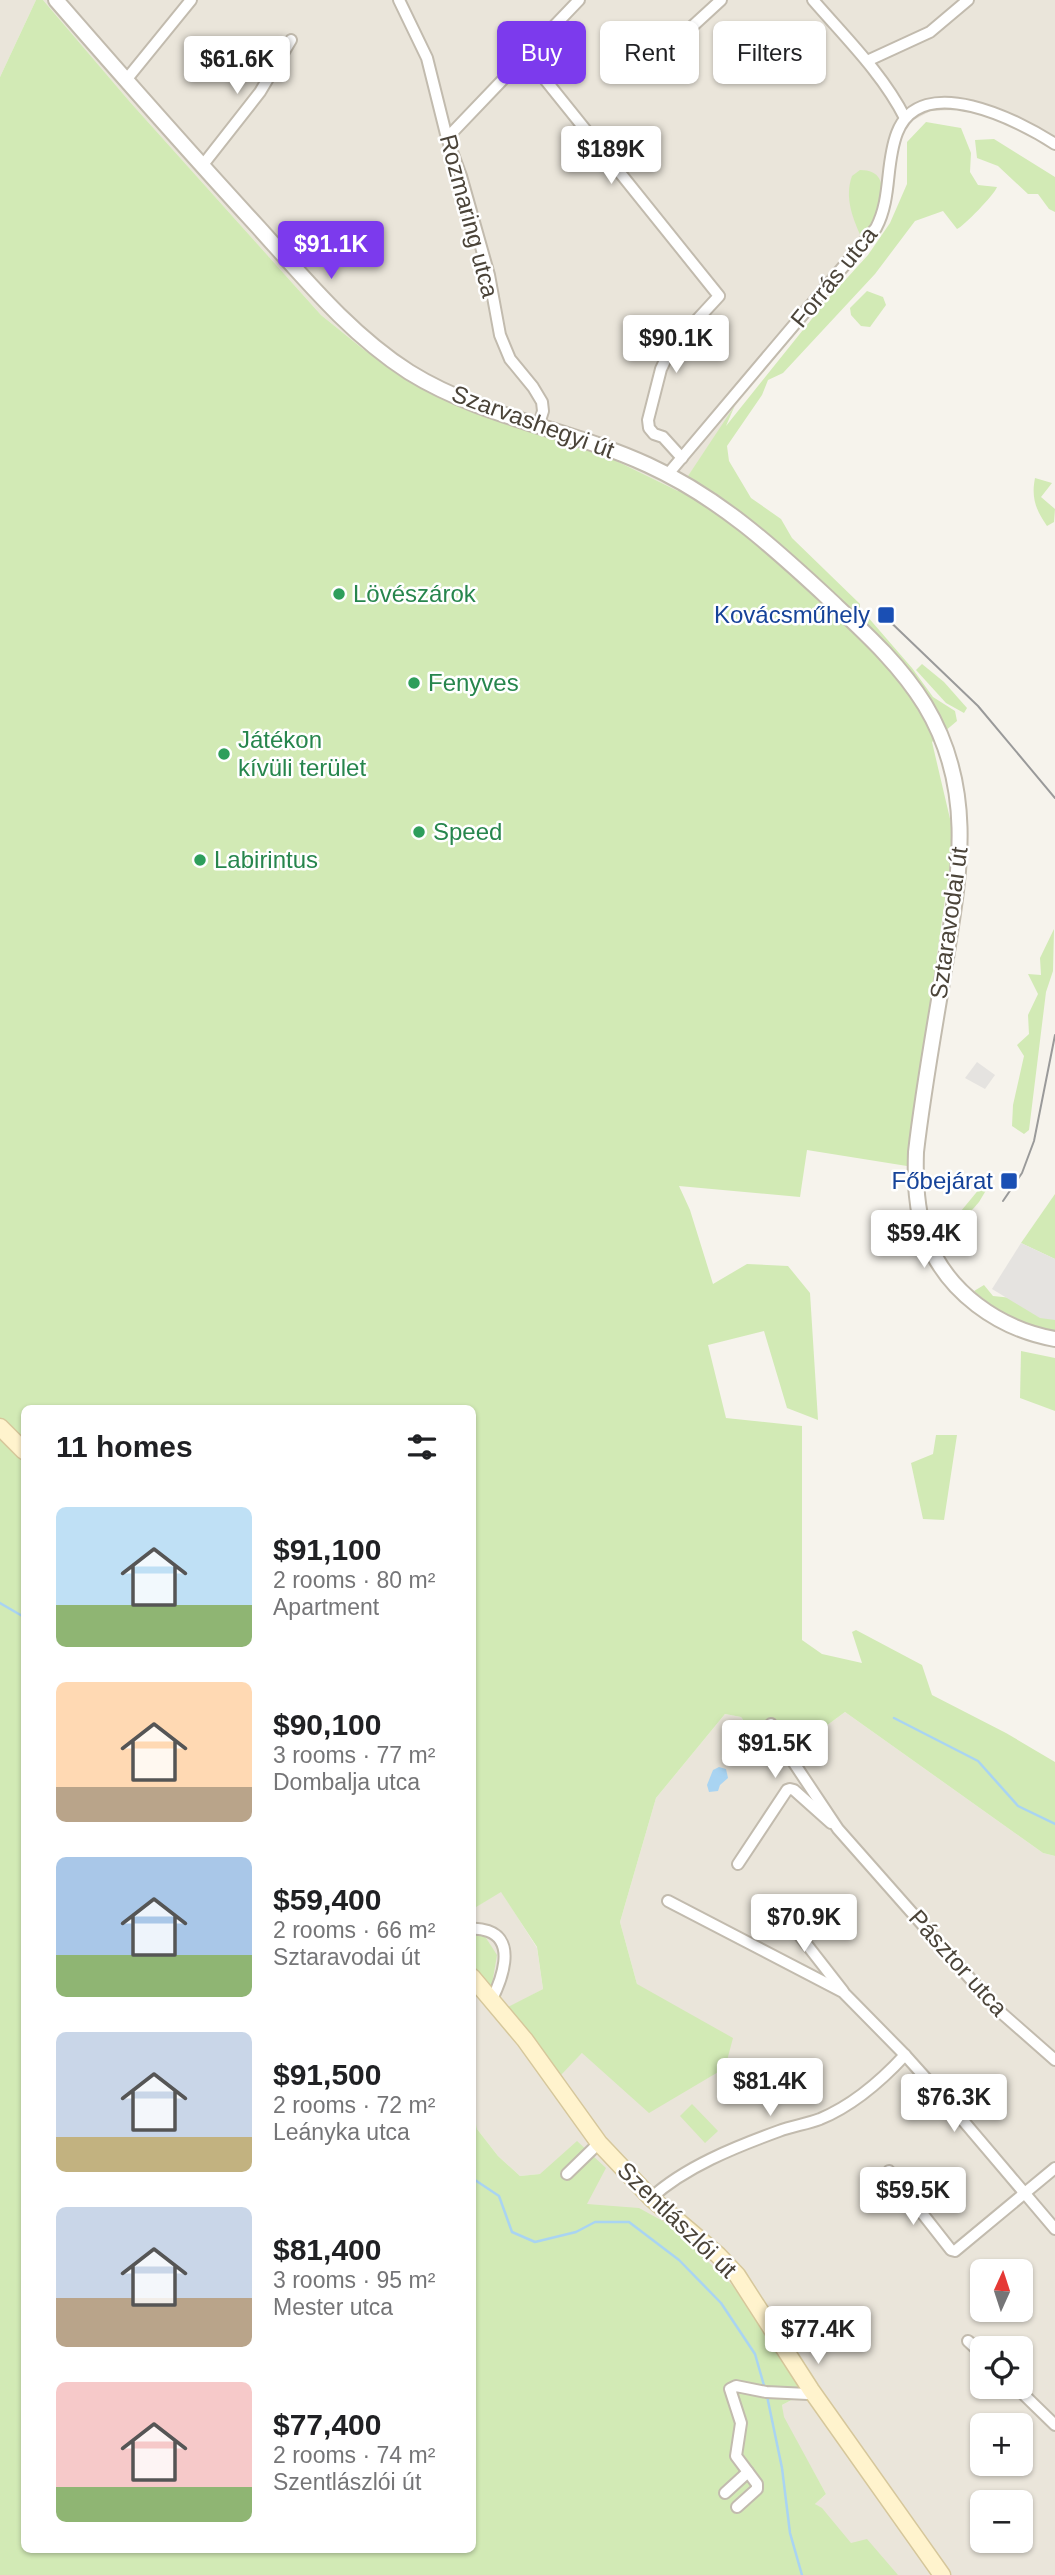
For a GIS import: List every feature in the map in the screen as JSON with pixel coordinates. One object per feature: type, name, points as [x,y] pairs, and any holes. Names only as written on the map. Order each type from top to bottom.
[{"type":"main road","points":[[0,1427],[21,1448]]},
{"type":"main road","name":"Szentlászlói út","points":[[476,1982],[525,2039],[599,2143],[651,2198],[718,2255],[737,2275],[811,2390],[942,2575]]},
{"type":"street","name":"Szarvashegyi út","points":[[56,0],[333,310],[370,342],[409,372],[486,409],[634,459],[667,474]]},
{"type":"street","points":[[126,80],[191,0]]},
{"type":"street","name":"Rozmaring utca","points":[[399,0],[427,58],[447,138],[461,176],[489,275],[500,335],[510,359],[542,402],[543,411],[538,427]]},
{"type":"street","points":[[560,21],[579,0]]},
{"type":"street","points":[[698,21],[720,0]]},
{"type":"street","points":[[813,0],[867,61],[897,102],[905,118],[931,104],[961,104],[1009,118],[1055,144]]},
{"type":"street","points":[[867,61],[930,32],[968,0]]},
{"type":"street","points":[[202,166],[260,92],[291,40]]},
{"type":"street","points":[[447,138],[500,84]]},
{"type":"street","points":[[549,84],[719,296],[671,348],[661,369],[648,420],[649,428],[654,434],[663,438],[682,458]]},
{"type":"street","name":"Forrás utca","points":[[667,474],[876,228],[886,203],[894,141],[905,118]]},
{"type":"street","name":"Sztaravodai út","points":[[667,474],[724,507],[755,531],[862,629],[899,670],[925,705],[936,727],[958,795],[961,851],[959,881],[919,1118],[915,1182],[920,1215],[926,1238],[937,1260],[949,1277],[978,1306],[1022,1331],[1055,1339]]},
{"type":"street","name":"Pásztor utca","points":[[771,1724],[838,1829],[997,2009],[1055,2060]]},
{"type":"street","points":[[738,1864],[786,1790],[790,1788],[838,1829]]},
{"type":"street","points":[[668,1901],[844,1992]]},
{"type":"street","points":[[812,1909],[797,1932],[844,1992],[905,2054],[1055,2229]]},
{"type":"street","points":[[476,1928],[492,1932],[503,1944],[505,1960],[501,1980],[492,1999]]},
{"type":"street","points":[[651,2198],[672,2181],[708,2162],[781,2130],[820,2119],[841,2108],[878,2084],[905,2054]]},
{"type":"street","points":[[567,2174],[599,2143]]},
{"type":"street","points":[[889,2171],[951,2250],[955,2251],[1055,2168]]},
{"type":"street","points":[[737,2507],[757,2489],[757,2484],[736,2456],[741,2423],[730,2389],[736,2386],[766,2392],[808,2394],[811,2390]]},
{"type":"street","points":[[1028,2399],[1055,2425]]},
{"type":"street","points":[[725,2493],[748,2472]]},
{"type":"shaded area","points":[[0,0],[36,0],[0,77]]},
{"type":"shaded area","points":[[43,0],[1055,0],[1055,150],[996,118],[957,110],[931,111],[910,122],[898,144],[894,191],[887,215],[872,242],[736,405],[678,491],[594,450],[406,378],[363,349],[321,315],[130,102]]},
{"type":"shaded area","points":[[977,1062],[995,1075],[985,1089],[965,1078]]},
{"type":"shaded area","points":[[1021,1243],[1055,1259],[1055,1320],[1040,1318],[992,1289]]},
{"type":"shaded area","points":[[845,1712],[1043,1853],[1055,1856],[1055,2575],[893,2575],[856,2556],[815,2504],[826,2494],[783,2417],[782,2405],[801,2395],[586,2204],[540,2174],[520,2176],[498,2156],[477,2129],[476,1972],[490,1989],[496,1955],[476,1921],[476,1907],[501,1891],[537,1948],[543,1989],[508,2008],[561,2074],[582,2053],[637,1984],[620,1922],[656,1798],[725,1714],[741,1717],[776,1763]]},
{"type":"green space","points":[[36,0],[43,0],[130,102],[321,315],[363,349],[406,378],[594,450],[678,491],[735,405],[726,426],[827,300],[868,255],[890,223],[907,184],[907,142],[926,122],[961,128],[971,153],[970,172],[978,185],[997,187],[979,210],[957,229],[943,211],[915,221],[875,274],[783,373],[768,380],[762,395],[727,446],[729,461],[751,498],[781,519],[792,538],[860,604],[860,608],[912,668],[933,697],[955,711],[957,721],[932,742],[951,823],[951,857],[907,1166],[807,1150],[800,1197],[679,1186],[690,1210],[713,1284],[747,1264],[788,1266],[810,1293],[818,1420],[787,1408],[764,1331],[708,1345],[726,1418],[802,1426],[802,1640],[822,1654],[862,1663],[852,1632],[856,1630],[922,1665],[932,1695],[1055,1762],[1055,1856],[1043,1853],[845,1712],[776,1763],[741,1717],[725,1714],[656,1798],[620,1922],[637,1984],[733,2038],[725,2068],[649,2113],[582,2053],[561,2075],[508,2007],[543,1989],[537,1947],[501,1892],[476,1907],[476,1405],[21,1405],[21,2553],[476,2553],[476,2124],[477,2129],[498,2156],[520,2176],[540,2174],[577,2141],[606,2168],[587,2204],[639,2208],[670,2225],[733,2286],[802,2390],[801,2395],[782,2405],[784,2417],[826,2494],[815,2504],[822,2508],[851,2543],[867,2539],[898,2575],[0,2575],[0,77]]},
{"type":"green space","points":[[994,139],[1055,177],[1055,212],[1049,209],[1038,194],[1028,194],[998,166],[977,158],[975,140]]},
{"type":"green space","points":[[860,170],[872,172],[879,178],[882,187],[878,209],[862,239],[849,200],[852,176]]},
{"type":"green space","points":[[867,291],[883,297],[886,305],[870,327],[861,326],[851,315],[850,308]]},
{"type":"green space","points":[[1035,478],[1052,483],[1041,497],[1055,509],[1054,522],[1047,526],[1035,504]]},
{"type":"green space","points":[[922,664],[944,682],[967,708],[964,713],[946,703],[916,670]]},
{"type":"green space","points":[[1054,929],[1053,971],[1046,992],[1029,1130],[1024,1134],[1012,1126],[1013,1105],[1024,1056],[1017,1045],[1029,1034],[1028,1015],[1038,994],[1028,974],[1041,975],[1040,958]]},
{"type":"green space","points":[[985,1182],[991,1182],[979,1202],[953,1232],[947,1228]]},
{"type":"green space","points":[[1055,1194],[1055,1259],[1021,1243]]},
{"type":"green space","points":[[984,1285],[993,1296],[1012,1298],[1055,1318],[1055,1331],[1031,1325],[1003,1313],[974,1291]]},
{"type":"green space","points":[[1021,1351],[1055,1358],[1055,1411],[1020,1398]]},
{"type":"green space","points":[[936,1435],[957,1435],[944,1520],[923,1519],[911,1463],[933,1454]]},
{"type":"green space","points":[[476,1922],[497,1955],[491,1990],[476,1972]]},
{"type":"green space","points":[[692,2104],[718,2131],[705,2143],[680,2116]]},
{"type":"water","points":[[719,1767],[726,1769],[728,1778],[718,1791],[709,1792],[707,1785],[713,1770]]},
{"type":"waterway","points":[[0,1603],[21,1615]]},
{"type":"waterway","points":[[894,1718],[978,1761],[1018,1806],[1055,1824]]},
{"type":"waterway","points":[[476,2181],[499,2196],[512,2232],[535,2242],[576,2232],[595,2222],[629,2222],[679,2260],[721,2303],[755,2354],[765,2389]]},
{"type":"waterway","points":[[767,2396],[782,2468],[790,2533],[802,2575]]},
{"type":"tram line","points":[[880,612],[978,706],[1055,798]]},
{"type":"tram line","points":[[1003,1201],[1022,1173],[1034,1141],[1055,1035]]},
{"type":"place","name":"Lövészárok","points":[[339,594]]},
{"type":"place","name":"Kovácsműhely","points":[[886,615]]},
{"type":"place","name":"Fenyves","points":[[414,683]]},
{"type":"place","name":"Játékon kívüli terület","points":[[224,754]]},
{"type":"place","name":"Speed","points":[[419,832]]},
{"type":"place","name":"Labirintus","points":[[200,860]]},
{"type":"place","name":"Főbejárat","points":[[1009,1181]]}]
